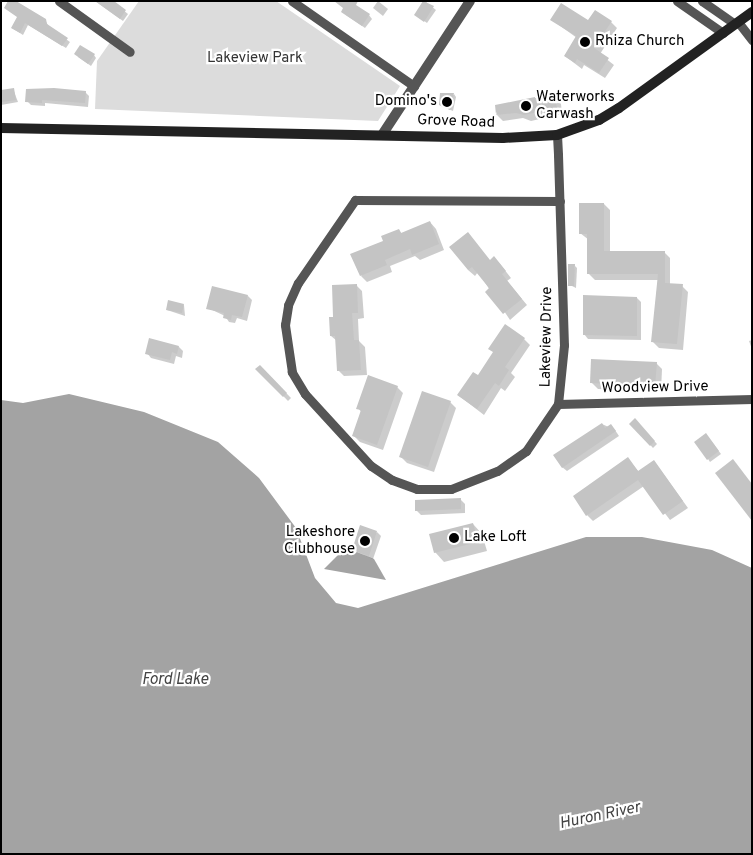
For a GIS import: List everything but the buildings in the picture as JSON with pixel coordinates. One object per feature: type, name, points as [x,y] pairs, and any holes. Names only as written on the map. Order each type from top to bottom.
[{"type":"main road","name":"Grove Road","points":[[1,128],[503,138],[557,135],[590,124],[619,108],[752,12]]},
{"type":"street","points":[[59,1],[130,52]]},
{"type":"street","points":[[292,1],[414,86]]},
{"type":"street","points":[[382,135],[470,1]]},
{"type":"street","points":[[678,1],[723,33]]},
{"type":"street","points":[[702,1],[737,23],[752,40]]},
{"type":"street","points":[[557,135],[560,201]]},
{"type":"street","name":"Lakeview Drive","points":[[355,200],[560,201],[564,345],[558,404],[526,451],[498,471],[451,489],[418,489],[392,480],[371,466],[305,394],[292,372],[285,325],[288,305],[298,283],[355,200]]},
{"type":"street","name":"Woodview Drive","points":[[558,404],[752,399]]},
{"type":"green space","name":"Lakeview Park","points":[[139,1],[276,1],[400,86],[378,121],[95,109],[97,61]]},
{"type":"water","name":"Ford Lake","points":[[69,394],[144,412],[218,442],[259,478],[296,528],[315,578],[336,603],[358,608],[586,537],[642,537],[712,550],[752,568],[752,854],[1,854],[1,400],[23,403]]},
{"type":"water","points":[[352,550],[374,559],[386,580],[324,569],[342,551]]},
{"type":"place","name":"Rhiza Church","points":[[585,42]]},
{"type":"place","name":"Domino's","points":[[447,102]]},
{"type":"place","name":"Waterworks Carwash","points":[[526,106]]},
{"type":"place","name":"Lake Loft","points":[[454,538]]},
{"type":"place","name":"Lakeshore Clubhouse","points":[[365,541]]},
{"type":"water label","name":"Huron River","points":[[600,816]]}]
